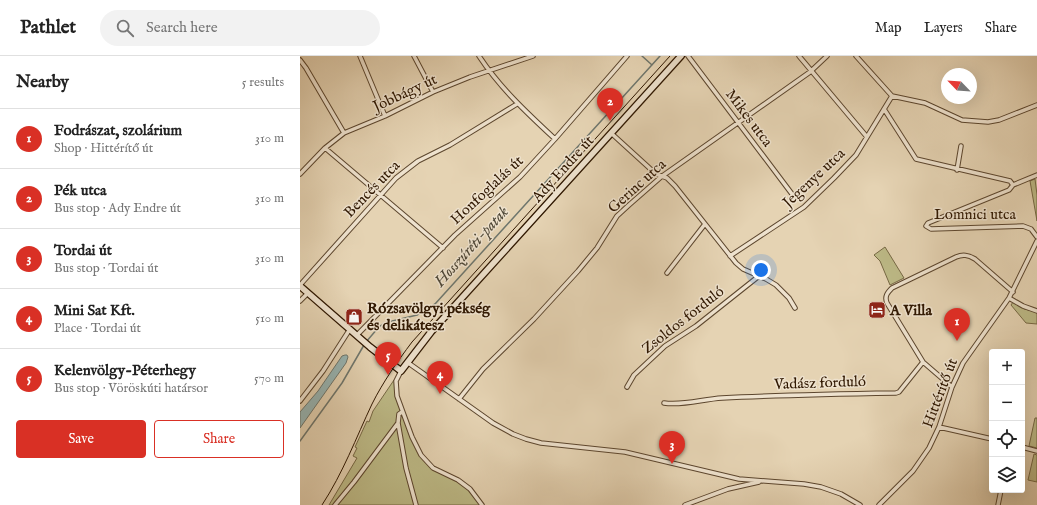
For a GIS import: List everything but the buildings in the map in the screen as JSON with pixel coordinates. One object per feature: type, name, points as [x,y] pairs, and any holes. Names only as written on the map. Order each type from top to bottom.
[{"type":"street","points":[[360,56],[384,116]]},
{"type":"street","points":[[414,56],[432,92]]},
{"type":"street","points":[[479,56],[489,71],[517,104],[555,139]]},
{"type":"street","name":"Jobbágy út","points":[[300,174],[325,148],[344,133],[384,116],[432,92],[470,77],[533,56]]},
{"type":"street","name":"Honfoglalás út","points":[[357,335],[442,248],[505,192],[555,139],[627,56]]},
{"type":"street","name":"Ady Endre út","points":[[401,371],[431,332],[680,56]]},
{"type":"street","name":"Mikes utca","points":[[688,56],[792,194]]},
{"type":"street","points":[[799,56],[867,137]]},
{"type":"street","name":"Gerinc utca","points":[[458,399],[483,369],[534,319],[578,271],[597,248],[618,216],[661,177],[812,71],[827,56]]},
{"type":"street","points":[[856,56],[892,96],[925,102],[962,120],[999,120],[1037,105]]},
{"type":"street","points":[[300,60],[344,133]]},
{"type":"street","name":"Jegenye utca","points":[[730,256],[804,207],[856,155],[892,96]]},
{"type":"street","name":"Bencés utca","points":[[300,285],[396,178],[418,161],[450,145],[517,104]]},
{"type":"street","name":"Lomnici utca","points":[[884,109],[916,159],[957,170],[1010,181],[1013,185],[1009,190],[928,223],[926,226],[930,229],[1023,226],[1031,229],[1037,237]]},
{"type":"street","points":[[611,133],[656,174],[667,178],[675,186],[741,268],[766,279],[782,291],[789,298],[795,308]]},
{"type":"street","points":[[957,170],[961,146]]},
{"type":"street","points":[[325,148],[442,248]]},
{"type":"street","points":[[1013,185],[1037,175]]},
{"type":"street","points":[[667,272],[705,224]]},
{"type":"street","name":"Hittérítő út","points":[[879,505],[913,471],[935,438],[940,427],[952,387],[963,363],[1013,292],[1037,241]]},
{"type":"street","points":[[952,387],[923,362],[887,303],[886,298],[888,292],[892,288],[956,257],[967,255],[975,259],[1013,292]]},
{"type":"street","name":"Zsoldos forduló","points":[[628,387],[634,375],[666,346],[696,326],[759,276]]},
{"type":"street","points":[[300,285],[370,347],[401,371],[396,377],[395,390],[412,437],[425,460],[437,471],[470,488],[482,505]]},
{"type":"street","points":[[300,301],[308,293]]},
{"type":"street","points":[[1009,298],[1023,306],[1037,311]]},
{"type":"street","points":[[300,401],[323,371],[350,329]]},
{"type":"street","points":[[407,362],[458,399],[505,430],[536,441],[625,452],[739,479],[804,484],[821,487],[841,494],[860,505]]},
{"type":"street","name":"Vadász forduló","points":[[664,403],[672,404],[710,399],[799,395],[896,393],[899,392],[923,362]]},
{"type":"street","points":[[402,412],[399,414],[398,423],[406,468],[416,505]]},
{"type":"street","points":[[335,505],[398,423]]},
{"type":"street","points":[[940,427],[989,438]]},
{"type":"street","points":[[1025,448],[1037,451]]},
{"type":"street","points":[[685,505],[728,488],[768,481]]},
{"type":"street","points":[[998,505],[1000,493]]},
{"type":"shaded area","points":[[1035,179],[1037,195],[1037,221],[1030,181]]},
{"type":"shaded area","points":[[885,247],[904,278],[890,285],[880,261],[874,255]]},
{"type":"shaded area","points":[[1013,302],[1024,309],[1037,312],[1037,324],[1026,323],[1011,305]]},
{"type":"shaded area","points":[[394,380],[396,381],[395,390],[412,437],[429,464],[464,484],[482,505],[329,505],[357,458],[353,456],[357,448],[355,447],[367,421],[369,422],[373,411]]},
{"type":"shaded area","points":[[1035,418],[1037,418],[1037,448],[1029,446]]},
{"type":"shaded area","points":[[1034,454],[1037,455],[1037,482],[1028,480]]},
{"type":"water","points":[[345,355],[348,357],[346,363],[300,428],[300,412],[318,391],[342,356]]},
{"type":"waterway","points":[[642,56],[652,65]]},
{"type":"waterway","name":"Hosszúréti-patak","points":[[366,342],[384,323],[417,315],[435,304],[660,56]]},
{"type":"waterway","name":"Hosszúréti-patak","points":[[300,441],[342,383],[364,345]]},
{"type":"tram line","points":[[322,505],[343,468],[376,396],[390,372],[412,342],[670,56]]},
{"type":"place","name":"Pék utca","points":[[610,121]]},
{"type":"place","name":"A Villa","points":[[877,310]]},
{"type":"place","name":"Rózsavölgyi pékség és delikátesz","points":[[354,317]]},
{"type":"place","name":"Fodrászat, szolárium","points":[[957,341]]},
{"type":"place","name":"Kelenvölgy-Péterhegy","points":[[388,375]]},
{"type":"place","name":"Mini Sat Kft.","points":[[440,394]]},
{"type":"place","name":"Tordai út","points":[[672,464]]}]
